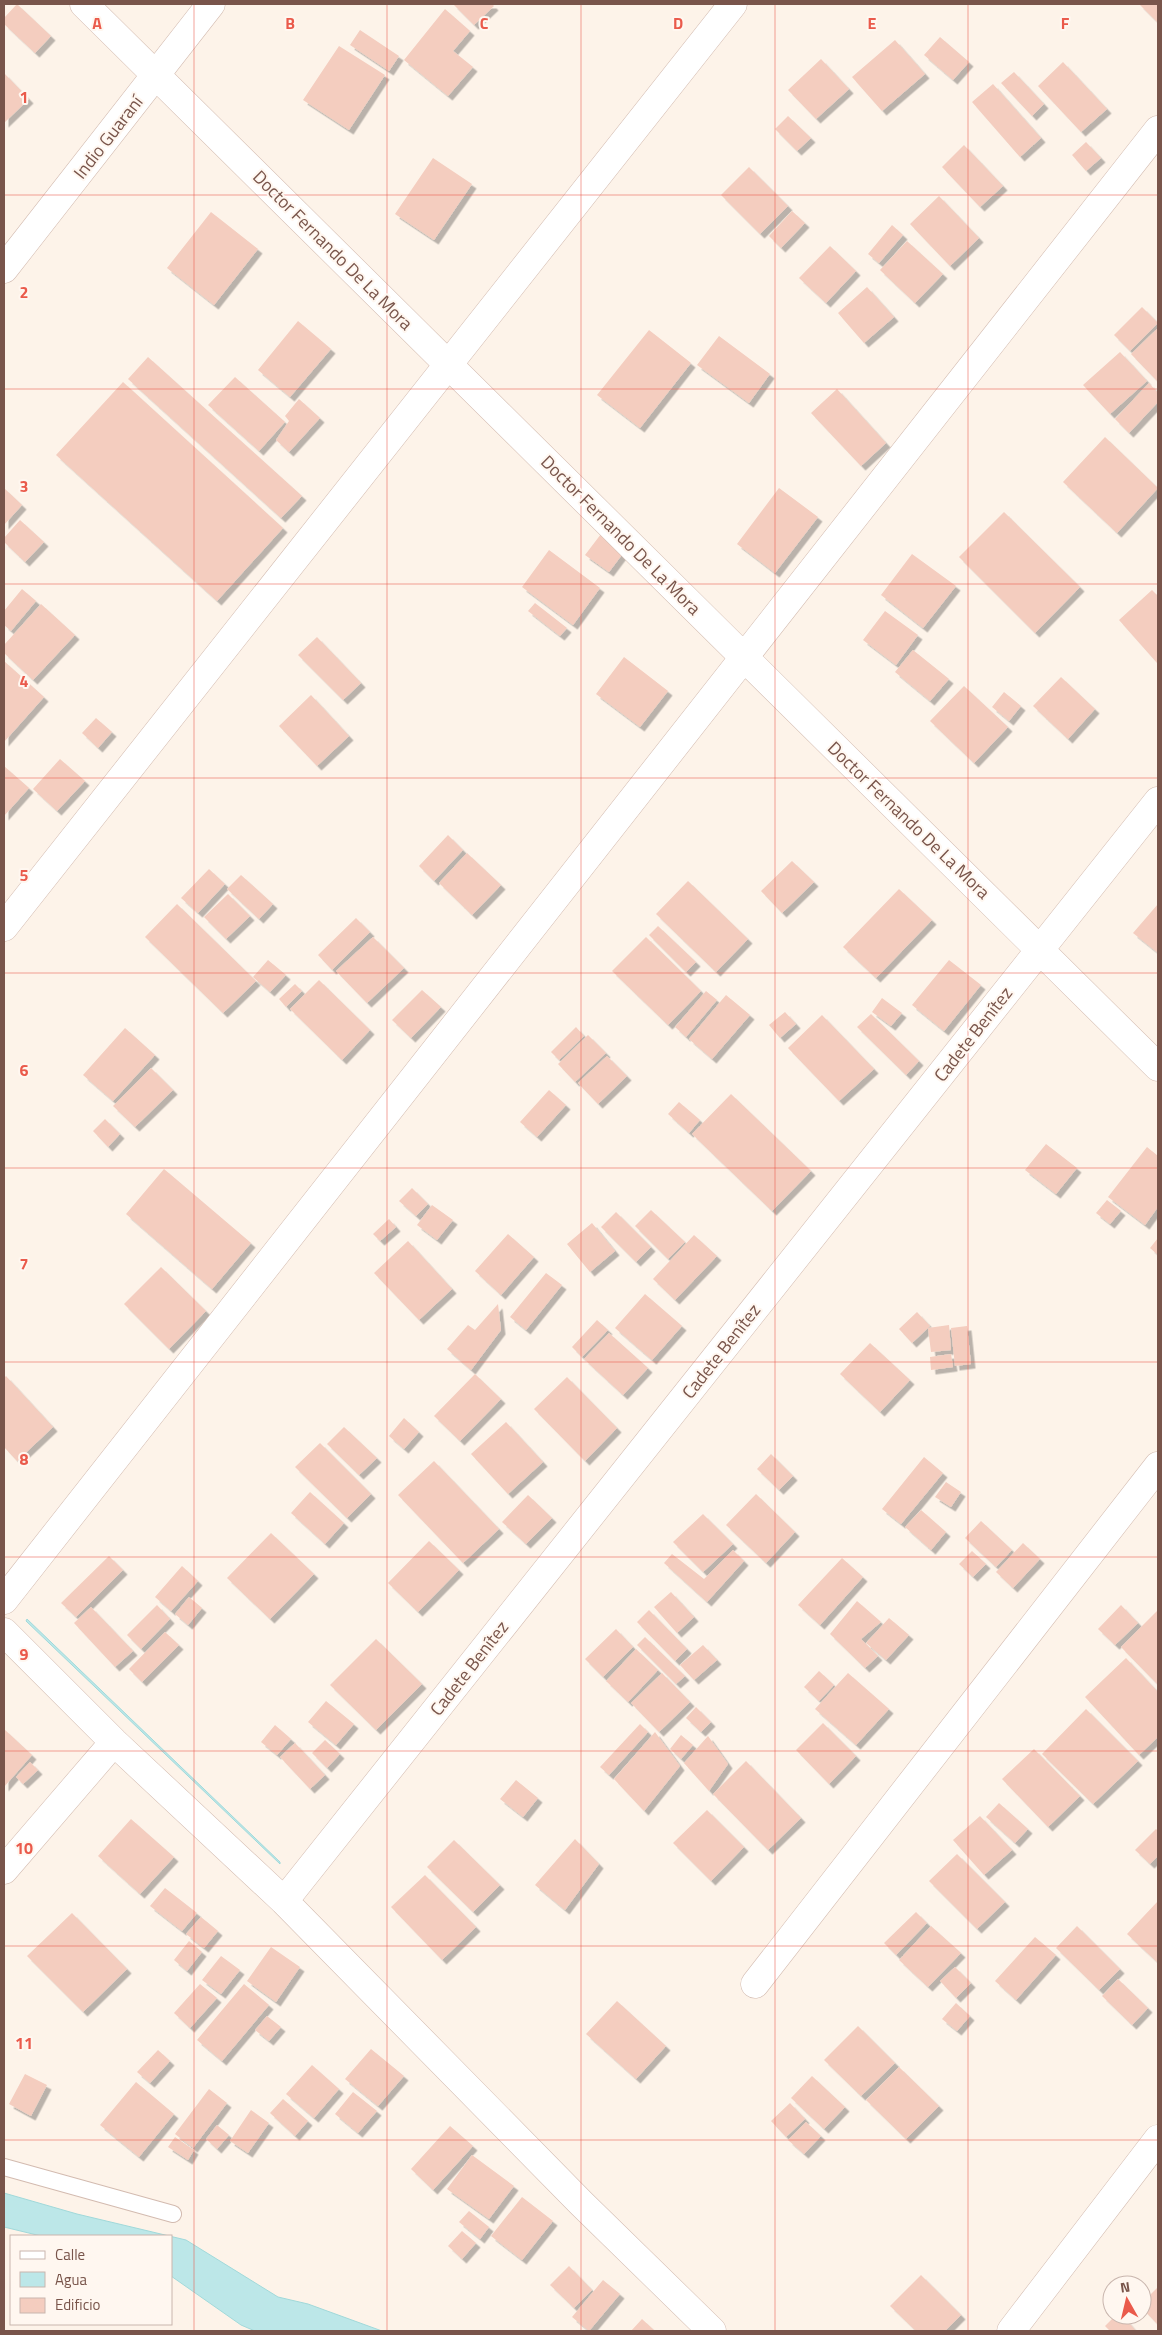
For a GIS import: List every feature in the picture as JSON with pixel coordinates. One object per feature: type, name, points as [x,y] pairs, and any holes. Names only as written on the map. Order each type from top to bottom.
[{"type":"street","name":"Doctor Fernando De La Mora","points":[[84,4],[744,658],[1041,949],[1158,1067]]},
{"type":"street","name":"Indio Guaraní","points":[[4,270],[212,4]]},
{"type":"street","points":[[4,927],[733,4]]},
{"type":"street","points":[[4,1600],[1158,130]]},
{"type":"street","name":"Cadete Benítez","points":[[284,1901],[1158,801]]},
{"type":"street","points":[[755,1984],[1158,1466]]},
{"type":"street","points":[[4,1632],[114,1742],[284,1901],[574,2196],[712,2331]]},
{"type":"street","points":[[4,1870],[114,1742]]},
{"type":"street","points":[[1011,2331],[1158,2139]]},
{"type":"lane","points":[[4,2166],[173,2214]]},
{"type":"water","points":[[27,1619],[280,1862],[280,1864],[26,1621]]},
{"type":"water","points":[[4,2193],[77,2214],[165,2235],[37,2235],[4,2227]]},
{"type":"water","points":[[172,2236],[186,2240],[278,2297],[308,2304],[382,2331],[255,2331],[241,2325],[172,2277]]},
{"type":"building","points":[[17,4],[51,36],[35,53],[4,24],[4,18]]},
{"type":"building","points":[[453,4],[492,4],[494,6],[474,25]]},
{"type":"building","points":[[1139,4],[1158,4],[1158,23]]},
{"type":"building","points":[[445,9],[470,31],[453,51],[473,67],[448,96],[404,60]]},
{"type":"building","points":[[360,30],[399,56],[389,71],[350,45]]},
{"type":"building","points":[[940,37],[969,62],[953,80],[924,55]]},
{"type":"building","points":[[895,40],[925,74],[882,111],[852,77]]},
{"type":"building","points":[[339,46],[385,75],[349,130],[303,100]]},
{"type":"building","points":[[821,59],[849,89],[816,119],[788,90]]},
{"type":"building","points":[[1063,62],[1107,109],[1081,132],[1038,86]]},
{"type":"building","points":[[1014,72],[1044,104],[1032,116],[1001,83]]},
{"type":"building","points":[[4,73],[29,99],[4,123]]},
{"type":"building","points":[[993,84],[1041,138],[1020,157],[972,102]]},
{"type":"building","points":[[788,116],[811,138],[797,151],[775,129]]},
{"type":"building","points":[[1086,142],[1101,158],[1086,171],[1072,155]]},
{"type":"building","points":[[964,145],[1003,186],[980,207],[942,167]]},
{"type":"building","points":[[433,158],[472,184],[434,240],[395,214]]},
{"type":"building","points":[[749,167],[788,206],[760,234],[721,195]]},
{"type":"building","points":[[939,196],[979,238],[950,266],[910,224]]},
{"type":"building","points":[[792,211],[805,223],[781,248],[769,236]]},
{"type":"building","points":[[211,212],[258,249],[214,305],[167,268]]},
{"type":"building","points":[[892,225],[903,235],[879,263],[868,254]]},
{"type":"building","points":[[907,241],[943,274],[915,303],[880,270]]},
{"type":"building","points":[[830,246],[856,271],[826,303],[799,278]]},
{"type":"building","points":[[867,287],[894,317],[864,343],[838,313]]},
{"type":"building","points":[[1142,307],[1158,323],[1130,351],[1114,335]]},
{"type":"building","points":[[298,321],[331,349],[290,397],[258,370]]},
{"type":"building","points":[[1158,328],[1158,382],[1131,354]]},
{"type":"building","points":[[649,330],[691,363],[640,428],[597,395]]},
{"type":"building","points":[[719,336],[770,374],[749,403],[697,365]]},
{"type":"building","points":[[1120,352],[1147,381],[1110,414],[1083,385]]},
{"type":"building","points":[[148,357],[302,496],[281,518],[128,379]]},
{"type":"building","points":[[235,377],[285,422],[259,451],[208,405]]},
{"type":"building","points":[[123,382],[283,528],[217,601],[56,455]]},
{"type":"building","points":[[1149,383],[1158,393],[1158,402],[1129,433],[1115,419]]},
{"type":"building","points":[[837,389],[886,443],[861,466],[811,413]]},
{"type":"building","points":[[299,399],[320,418],[289,452],[276,440],[289,421],[285,416]]},
{"type":"building","points":[[1105,437],[1158,488],[1117,533],[1063,482]]},
{"type":"building","points":[[4,488],[22,505],[4,525]]},
{"type":"building","points":[[779,488],[818,517],[775,573],[737,544]]},
{"type":"building","points":[[1004,512],[1080,587],[1035,633],[959,557]]},
{"type":"building","points":[[20,520],[44,542],[25,562],[4,542],[4,538]]},
{"type":"building","points":[[601,534],[624,552],[609,572],[585,555]]},
{"type":"building","points":[[549,550],[600,588],[573,625],[522,587]]},
{"type":"building","points":[[912,554],[956,586],[923,628],[881,595]]},
{"type":"building","points":[[22,589],[36,601],[11,631],[4,625],[4,611]]},
{"type":"building","points":[[1152,590],[1158,596],[1158,664],[1119,620]]},
{"type":"building","points":[[535,603],[567,628],[560,636],[528,611]]},
{"type":"building","points":[[41,604],[75,635],[33,680],[4,653],[4,645]]},
{"type":"building","points":[[885,611],[918,635],[896,665],[863,640]]},
{"type":"building","points":[[317,637],[361,683],[343,700],[298,655]]},
{"type":"building","points":[[913,650],[949,679],[930,701],[895,672]]},
{"type":"building","points":[[624,657],[668,691],[640,727],[596,694]]},
{"type":"building","points":[[4,661],[44,697],[4,742]]},
{"type":"building","points":[[1061,677],[1095,709],[1068,739],[1033,706]]},
{"type":"building","points":[[964,686],[1008,727],[974,763],[930,721]]},
{"type":"building","points":[[1004,692],[1021,706],[1009,721],[992,707]]},
{"type":"building","points":[[311,695],[349,736],[317,766],[279,726]]},
{"type":"building","points":[[96,718],[112,732],[98,748],[82,733]]},
{"type":"building","points":[[60,759],[85,781],[57,811],[33,789]]},
{"type":"building","points":[[4,766],[29,788],[4,816]]},
{"type":"building","points":[[448,835],[463,850],[434,881],[419,866]]},
{"type":"building","points":[[467,853],[501,885],[472,915],[439,883]]},
{"type":"building","points":[[792,861],[814,882],[782,913],[761,891]]},
{"type":"building","points":[[209,869],[225,884],[198,913],[181,898]]},
{"type":"building","points":[[241,875],[273,904],[259,919],[227,889]]},
{"type":"building","points":[[688,881],[748,939],[716,972],[656,914]]},
{"type":"building","points":[[899,889],[932,920],[876,978],[843,947]]},
{"type":"building","points":[[228,894],[250,916],[226,939],[204,917]]},
{"type":"building","points":[[177,904],[256,981],[223,1013],[145,937]]},
{"type":"building","points":[[1158,904],[1158,953],[1133,933]]},
{"type":"building","points":[[356,918],[370,932],[332,970],[318,955]]},
{"type":"building","points":[[658,926],[696,962],[686,972],[649,935]]},
{"type":"building","points":[[373,937],[404,968],[367,1003],[336,971]]},
{"type":"building","points":[[646,937],[701,991],[668,1025],[612,971]]},
{"type":"building","points":[[268,960],[286,975],[270,992],[253,977]]},
{"type":"building","points":[[949,960],[981,985],[944,1031],[912,1005]]},
{"type":"building","points":[[319,980],[370,1030],[342,1060],[290,1009]]},
{"type":"building","points":[[295,984],[302,991],[286,1007],[279,999]]},
{"type":"building","points":[[422,990],[441,1007],[411,1038],[392,1020]]},
{"type":"building","points":[[706,991],[717,1000],[686,1037],[675,1027]]},
{"type":"building","points":[[726,995],[750,1015],[712,1059],[689,1039]]},
{"type":"building","points":[[882,998],[902,1013],[891,1026],[872,1012]]},
{"type":"building","points":[[785,1012],[796,1024],[780,1038],[769,1025]]},
{"type":"building","points":[[871,1014],[919,1061],[906,1075],[857,1027]]},
{"type":"building","points":[[822,1015],[874,1069],[839,1101],[788,1048]]},
{"type":"building","points":[[576,1027],[584,1036],[559,1060],[551,1052]]},
{"type":"building","points":[[125,1028],[155,1055],[113,1101],[83,1075]]},
{"type":"building","points":[[588,1035],[606,1053],[575,1082],[558,1064]]},
{"type":"building","points":[[607,1056],[627,1076],[598,1104],[578,1083]]},
{"type":"building","points":[[151,1068],[173,1090],[135,1127],[113,1106]]},
{"type":"building","points":[[549,1090],[566,1105],[537,1137],[520,1122]]},
{"type":"building","points":[[731,1094],[811,1171],[772,1211],[692,1134]]},
{"type":"building","points":[[679,1102],[700,1120],[689,1133],[668,1114]]},
{"type":"building","points":[[105,1119],[120,1134],[108,1147],[93,1131]]},
{"type":"building","points":[[1046,1144],[1077,1168],[1056,1194],[1025,1170]]},
{"type":"building","points":[[1147,1147],[1158,1156],[1158,1207],[1145,1225],[1108,1197]]},
{"type":"building","points":[[164,1169],[251,1243],[212,1289],[126,1214]]},
{"type":"building","points":[[412,1188],[428,1204],[416,1216],[399,1201]]},
{"type":"building","points":[[1107,1200],[1121,1211],[1110,1224],[1096,1213]]},
{"type":"building","points":[[432,1205],[453,1220],[437,1240],[417,1225]]},
{"type":"building","points":[[651,1210],[685,1242],[668,1259],[635,1226]]},
{"type":"building","points":[[616,1212],[651,1247],[636,1262],[601,1227]]},
{"type":"building","points":[[389,1219],[396,1227],[380,1241],[373,1234]]},
{"type":"building","points":[[592,1223],[615,1251],[590,1272],[567,1244]]},
{"type":"building","points":[[508,1234],[534,1257],[501,1295],[475,1271]]},
{"type":"building","points":[[694,1235],[717,1256],[675,1300],[653,1279]]},
{"type":"building","points":[[1158,1238],[1158,1255],[1150,1248]]},
{"type":"building","points":[[408,1241],[452,1289],[419,1320],[374,1273]]},
{"type":"building","points":[[161,1267],[206,1311],[169,1349],[124,1304]]},
{"type":"building","points":[[546,1273],[562,1285],[526,1330],[510,1317]]},
{"type":"building","points":[[645,1294],[682,1326],[652,1360],[615,1328]]},
{"type":"building","points":[[498,1304],[501,1330],[471,1370],[447,1349],[468,1325],[475,1330]]},
{"type":"building","points":[[917,1312],[930,1326],[912,1343],[899,1329]]},
{"type":"building","points":[[597,1320],[608,1330],[582,1357],[572,1347]]},
{"type":"building","points":[[949,1325],[951,1350],[931,1352],[928,1328]]},
{"type":"building","points":[[967,1326],[971,1364],[955,1366],[951,1328]]},
{"type":"building","points":[[609,1333],[648,1368],[623,1395],[584,1359]]},
{"type":"building","points":[[870,1343],[910,1380],[880,1412],[840,1374]]},
{"type":"building","points":[[951,1354],[953,1367],[931,1370],[930,1357]]},
{"type":"building","points":[[475,1374],[501,1399],[460,1441],[434,1416]]},
{"type":"building","points":[[6,1376],[53,1427],[17,1461],[4,1447],[4,1378]]},
{"type":"building","points":[[567,1377],[617,1428],[585,1461],[534,1409]]},
{"type":"building","points":[[404,1418],[419,1432],[404,1449],[389,1436]]},
{"type":"building","points":[[506,1422],[543,1462],[508,1494],[471,1454]]},
{"type":"building","points":[[344,1427],[377,1458],[359,1475],[327,1444]]},
{"type":"building","points":[[320,1443],[371,1494],[347,1518],[295,1467]]},
{"type":"building","points":[[771,1454],[793,1476],[779,1490],[757,1469]]},
{"type":"building","points":[[924,1457],[943,1473],[901,1524],[882,1509]]},
{"type":"building","points":[[434,1461],[499,1529],[463,1563],[398,1495]]},
{"type":"building","points":[[946,1482],[961,1492],[951,1507],[935,1497]]},
{"type":"building","points":[[310,1492],[344,1523],[325,1544],[291,1513]]},
{"type":"building","points":[[756,1494],[795,1532],[766,1563],[726,1525]]},
{"type":"building","points":[[528,1495],[552,1518],[526,1544],[502,1522]]},
{"type":"building","points":[[921,1510],[946,1532],[931,1550],[905,1527]]},
{"type":"building","points":[[703,1514],[733,1544],[703,1572],[673,1542]]},
{"type":"building","points":[[981,1521],[1012,1550],[996,1567],[965,1538]]},
{"type":"building","points":[[271,1533],[314,1574],[270,1619],[227,1578]]},
{"type":"building","points":[[429,1541],[459,1570],[418,1612],[388,1583]]},
{"type":"building","points":[[1023,1543],[1040,1559],[1013,1588],[996,1572]]},
{"type":"building","points":[[733,1550],[744,1561],[707,1602],[664,1563],[672,1554],[704,1579]]},
{"type":"building","points":[[972,1551],[986,1564],[973,1577],[959,1564]]},
{"type":"building","points":[[109,1556],[123,1570],[76,1617],[61,1603]]},
{"type":"building","points":[[842,1558],[863,1577],[820,1625],[798,1605]]},
{"type":"building","points":[[182,1566],[198,1581],[171,1611],[155,1597]]},
{"type":"building","points":[[671,1592],[694,1617],[677,1633],[654,1607]]},
{"type":"building","points":[[189,1597],[202,1608],[188,1625],[175,1614]]},
{"type":"building","points":[[857,1601],[881,1622],[861,1639],[878,1656],[865,1668],[830,1634]]},
{"type":"building","points":[[157,1605],[170,1619],[141,1649],[127,1635]]},
{"type":"building","points":[[1121,1605],[1138,1623],[1115,1645],[1098,1629]]},
{"type":"building","points":[[91,1607],[133,1651],[115,1667],[74,1623]]},
{"type":"building","points":[[649,1610],[687,1649],[675,1661],[637,1622]]},
{"type":"building","points":[[1158,1610],[1158,1685],[1121,1647]]},
{"type":"building","points":[[889,1618],[909,1635],[886,1660],[866,1643]]},
{"type":"building","points":[[616,1629],[633,1647],[603,1677],[585,1659]]},
{"type":"building","points":[[165,1632],[179,1645],[142,1682],[129,1669]]},
{"type":"building","points":[[645,1637],[685,1676],[676,1684],[637,1645]]},
{"type":"building","points":[[376,1639],[422,1684],[376,1730],[330,1685]]},
{"type":"building","points":[[703,1645],[717,1660],[694,1680],[680,1665]]},
{"type":"building","points":[[636,1649],[658,1670],[628,1702],[606,1681]]},
{"type":"building","points":[[1126,1658],[1158,1692],[1158,1737],[1139,1755],[1085,1697]]},
{"type":"building","points":[[819,1671],[834,1685],[819,1701],[804,1687]]},
{"type":"building","points":[[662,1673],[690,1702],[659,1732],[631,1703]]},
{"type":"building","points":[[848,1673],[889,1709],[856,1745],[815,1709]]},
{"type":"building","points":[[326,1701],[354,1724],[336,1745],[308,1722]]},
{"type":"building","points":[[696,1707],[711,1722],[701,1732],[686,1718]]},
{"type":"building","points":[[1086,1709],[1138,1761],[1093,1804],[1042,1754]]},
{"type":"building","points":[[823,1723],[856,1756],[829,1784],[796,1750]]},
{"type":"building","points":[[640,1724],[648,1732],[609,1775],[600,1767]]},
{"type":"building","points":[[275,1725],[291,1739],[277,1755],[261,1742]]},
{"type":"building","points":[[4,1729],[32,1755],[4,1787]]},
{"type":"building","points":[[655,1732],[680,1766],[644,1811],[614,1779]]},
{"type":"building","points":[[681,1735],[693,1745],[681,1759],[670,1749]]},
{"type":"building","points":[[708,1736],[728,1764],[709,1791],[684,1763]]},
{"type":"building","points":[[325,1740],[340,1754],[327,1768],[312,1753]]},
{"type":"building","points":[[295,1743],[325,1775],[310,1789],[280,1757]]},
{"type":"building","points":[[1034,1749],[1080,1796],[1048,1827],[1002,1779]]},
{"type":"building","points":[[746,1761],[801,1818],[768,1850],[713,1794]]},
{"type":"building","points":[[30,1762],[38,1770],[23,1784],[16,1777]]},
{"type":"building","points":[[516,1780],[538,1798],[523,1817],[500,1799]]},
{"type":"building","points":[[999,1803],[1028,1829],[1015,1843],[986,1817]]},
{"type":"building","points":[[707,1810],[744,1847],[711,1881],[673,1843]]},
{"type":"building","points":[[980,1816],[1012,1850],[984,1875],[953,1840]]},
{"type":"building","points":[[131,1819],[174,1857],[140,1894],[98,1856]]},
{"type":"building","points":[[1156,1829],[1158,1831],[1158,1856],[1150,1864],[1135,1850]]},
{"type":"building","points":[[575,1839],[599,1864],[565,1910],[535,1885]]},
{"type":"building","points":[[454,1840],[500,1885],[473,1912],[427,1867]]},
{"type":"building","points":[[957,1854],[1005,1902],[977,1929],[929,1881]]},
{"type":"building","points":[[425,1875],[476,1927],[442,1960],[391,1907]]},
{"type":"building","points":[[165,1888],[197,1913],[182,1931],[150,1906]]},
{"type":"building","points":[[1158,1901],[1158,1963],[1127,1934]]},
{"type":"building","points":[[916,1912],[927,1923],[896,1955],[884,1943]]},
{"type":"building","points":[[72,1913],[127,1969],[83,2012],[27,1956]]},
{"type":"building","points":[[201,1917],[218,1931],[204,1948],[186,1934]]},
{"type":"building","points":[[931,1926],[961,1953],[928,1987],[899,1960]]},
{"type":"building","points":[[1077,1926],[1120,1969],[1099,1990],[1056,1948]]},
{"type":"building","points":[[1035,1937],[1056,1955],[1016,2000],[995,1981]]},
{"type":"building","points":[[189,1941],[202,1952],[187,1971],[174,1960]]},
{"type":"building","points":[[271,1947],[300,1967],[276,2002],[247,1981]]},
{"type":"building","points":[[221,1956],[240,1970],[221,1994],[202,1980]]},
{"type":"building","points":[[955,1967],[971,1983],[956,1998],[940,1981]]},
{"type":"building","points":[[1118,1979],[1148,2008],[1132,2025],[1102,1996]]},
{"type":"building","points":[[200,1984],[217,1998],[190,2028],[174,2013]]},
{"type":"building","points":[[244,1984],[269,2005],[222,2061],[197,2040]]},
{"type":"building","points":[[617,2001],[666,2046],[636,2079],[586,2034]]},
{"type":"building","points":[[956,2003],[970,2016],[957,2031],[942,2019]]},
{"type":"building","points":[[267,2016],[281,2027],[269,2041],[255,2030]]},
{"type":"building","points":[[858,2026],[895,2063],[861,2096],[824,2060]]},
{"type":"building","points":[[371,2049],[404,2076],[378,2106],[345,2079]]},
{"type":"building","points":[[158,2050],[170,2061],[150,2083],[137,2072]]},
{"type":"building","points":[[312,2065],[339,2089],[314,2118],[286,2094]]},
{"type":"building","points":[[899,2067],[939,2106],[906,2139],[866,2100]]},
{"type":"building","points":[[25,2074],[47,2085],[31,2116],[9,2104]]},
{"type":"building","points":[[812,2076],[845,2107],[824,2129],[791,2098]]},
{"type":"building","points":[[136,2082],[174,2114],[139,2157],[100,2125]]},
{"type":"building","points":[[209,2089],[227,2103],[193,2148],[175,2134]]},
{"type":"building","points":[[353,2092],[377,2111],[358,2133],[335,2114]]},
{"type":"building","points":[[283,2099],[308,2121],[295,2136],[270,2113]]},
{"type":"building","points":[[790,2103],[805,2119],[786,2137],[771,2121]]},
{"type":"building","points":[[251,2110],[269,2123],[248,2153],[230,2141]]},
{"type":"building","points":[[806,2122],[821,2136],[804,2154],[788,2140]]},
{"type":"building","points":[[217,2125],[229,2135],[217,2149],[206,2139]]},
{"type":"building","points":[[450,2126],[473,2146],[433,2190],[411,2169]]},
{"type":"building","points":[[175,2137],[194,2150],[188,2160],[168,2147]]},
{"type":"building","points":[[472,2155],[514,2186],[489,2219],[447,2189]]},
{"type":"building","points":[[522,2197],[553,2221],[522,2260],[491,2236]]},
{"type":"building","points":[[469,2211],[489,2227],[480,2239],[459,2222]]},
{"type":"building","points":[[462,2231],[476,2243],[462,2259],[448,2246]]},
{"type":"building","points":[[569,2266],[592,2290],[574,2308],[550,2285]]},
{"type":"building","points":[[921,2275],[961,2315],[945,2331],[916,2331],[890,2306]]},
{"type":"building","points":[[603,2280],[620,2294],[589,2331],[572,2317]]},
{"type":"building","points":[[1158,2287],[1158,2325],[1152,2319],[1152,2293]]},
{"type":"building","points":[[642,2319],[655,2331],[631,2331]]},
{"type":"building","points":[[1131,2325],[1136,2331],[1110,2331],[1105,2326]]}]
